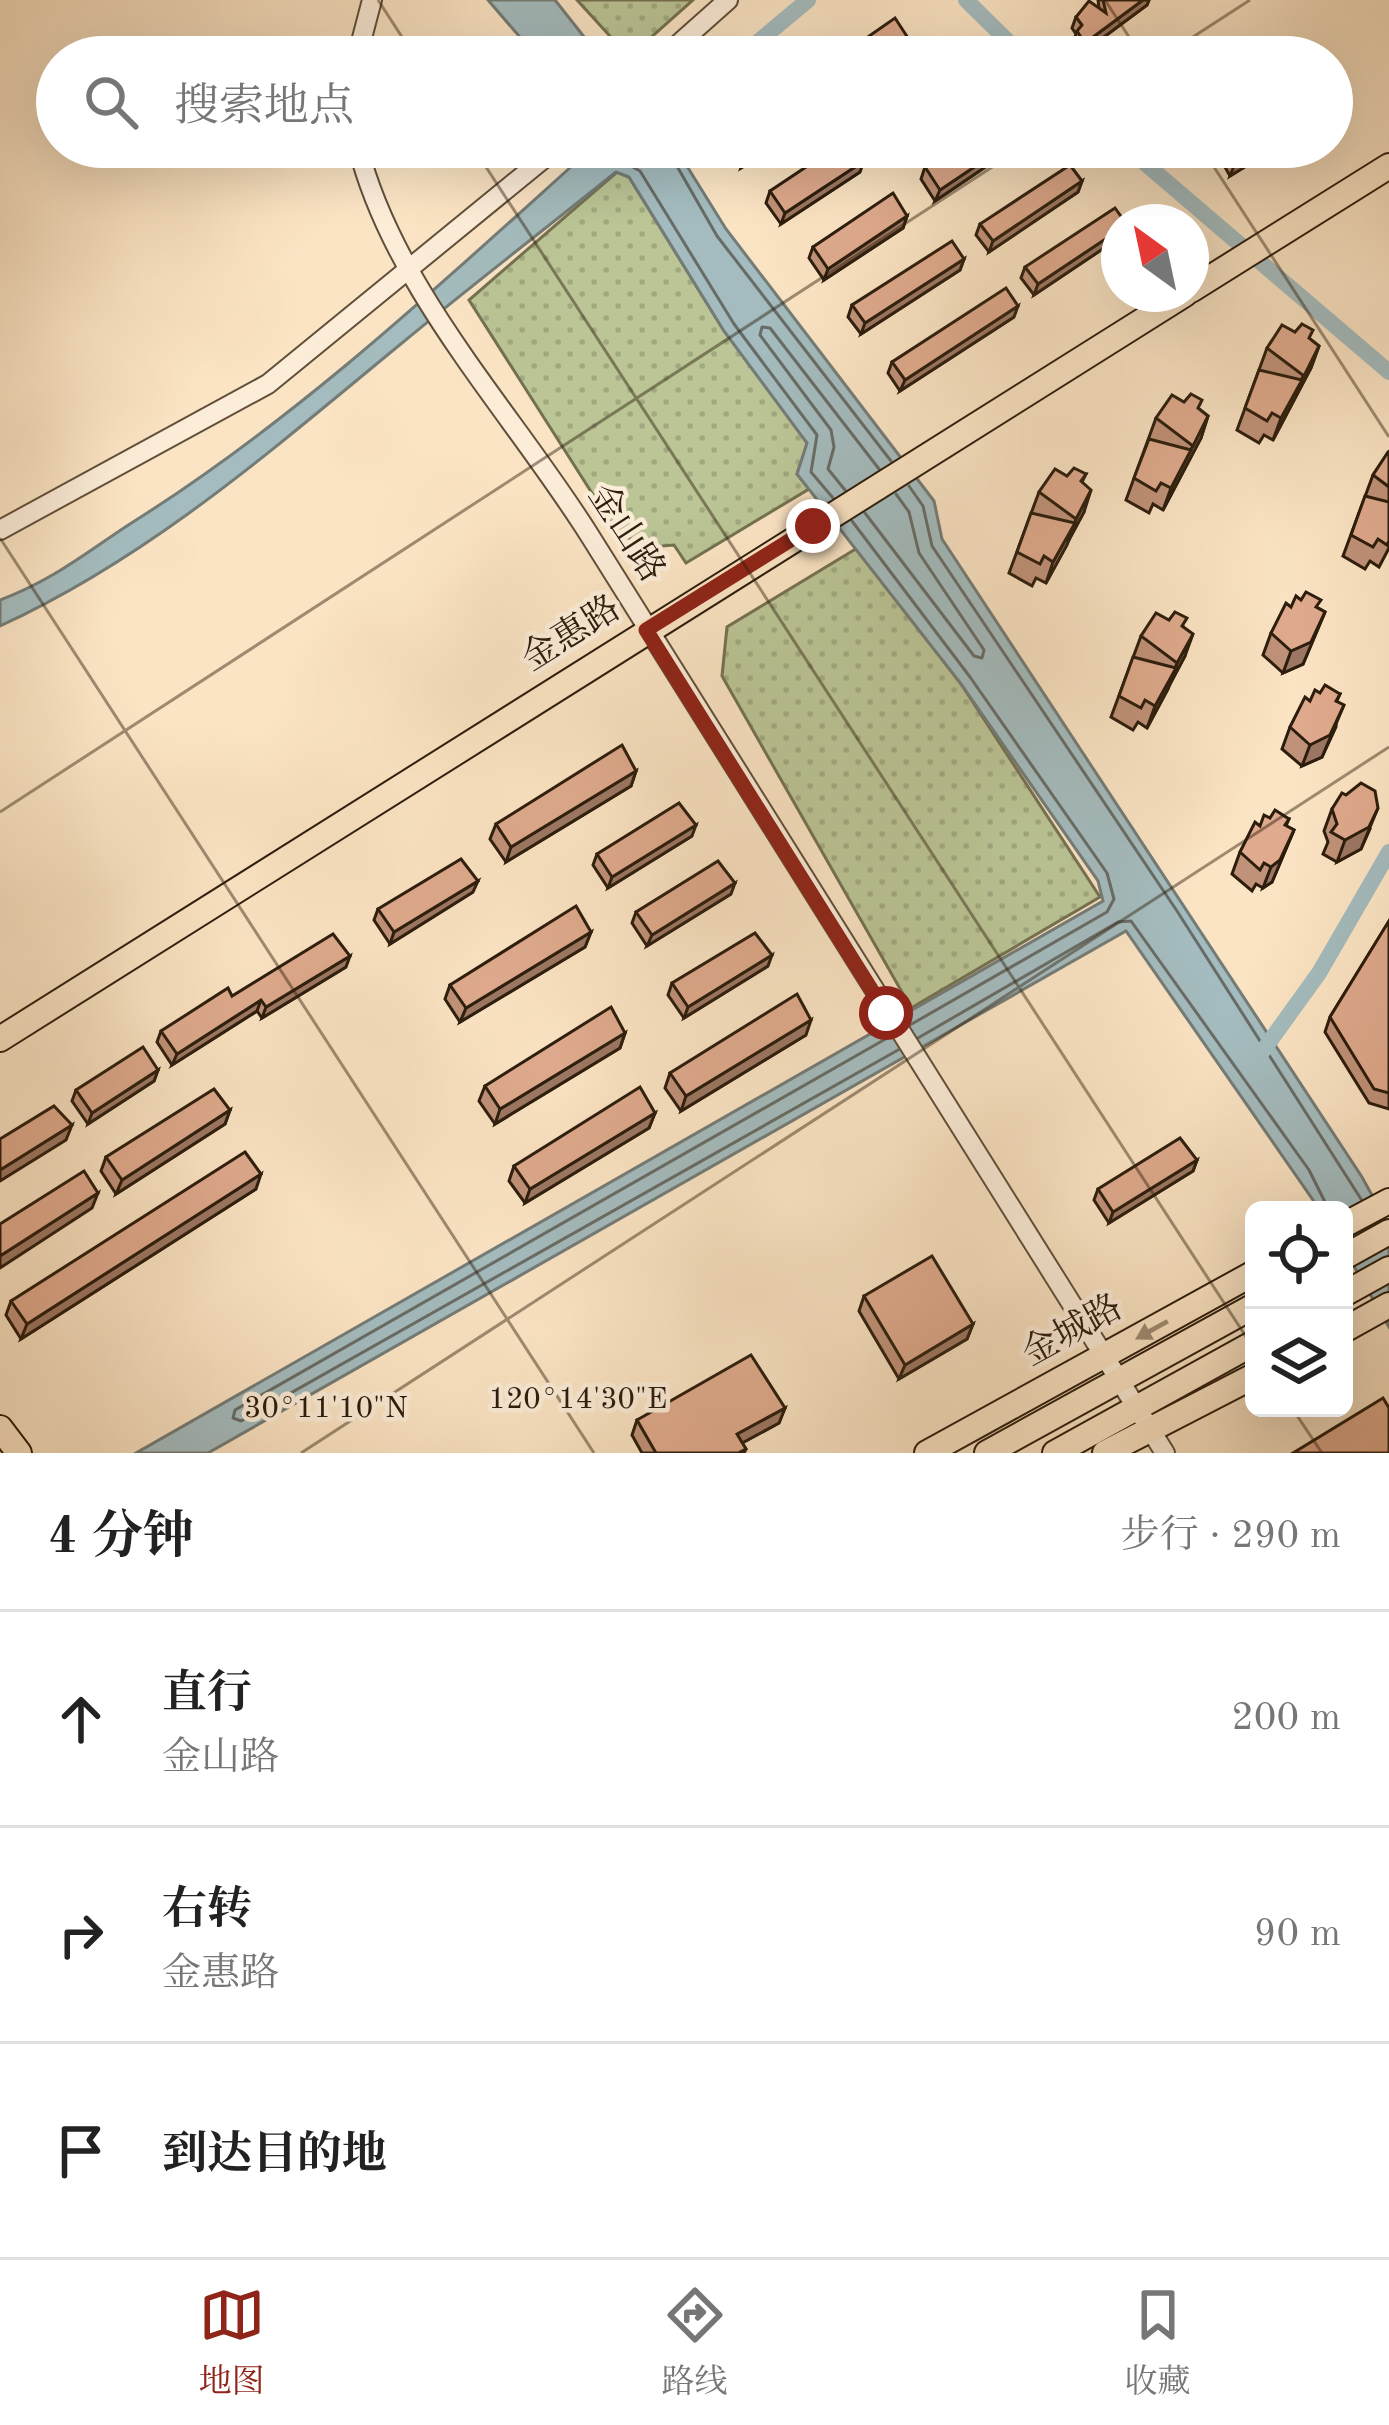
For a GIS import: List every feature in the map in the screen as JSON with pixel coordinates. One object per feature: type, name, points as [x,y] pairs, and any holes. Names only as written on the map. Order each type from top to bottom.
[{"type":"main road","name":"金惠路","points":[[1209,278],[1389,166]]},
{"type":"main road","name":"金惠路","points":[[0,1039],[1155,312]]},
{"type":"main road","points":[[1353,1220],[1387,1202]]},
{"type":"main road","points":[[1353,1252],[1389,1232]]},
{"type":"main road","points":[[1353,1289],[1389,1269]]},
{"type":"main road","name":"金城路","points":[[927,1453],[1245,1278]]},
{"type":"main road","name":"金城路","points":[[987,1453],[1248,1309]]},
{"type":"main road","points":[[1353,1325],[1381,1309]]},
{"type":"main road","points":[[1106,1453],[1143,1418],[1245,1349]]},
{"type":"main road","points":[[1055,1453],[1245,1379]]},
{"type":"main road","points":[[0,1428],[19,1453]]},
{"type":"street","points":[[363,36],[372,0]]},
{"type":"street","points":[[688,36],[728,0]]},
{"type":"street","name":"金山路","points":[[365,168],[378,205],[414,272],[1105,1356]]},
{"type":"street","points":[[0,530],[268,384],[414,272],[534,168]]},
{"type":"street","points":[[1105,1356],[1165,1453]]},
{"type":"green space","points":[[577,0],[693,0],[653,36],[610,36]]},
{"type":"green space","points":[[617,172],[629,177],[724,331],[808,443],[797,474],[809,489],[686,563],[674,545],[651,547],[618,534],[469,300]]},
{"type":"green space","points":[[859,547],[961,684],[1100,897],[911,1008],[722,676],[727,627]]},
{"type":"water","points":[[488,0],[555,0],[583,36],[519,36]]},
{"type":"water","points":[[570,168],[688,168],[726,229],[934,501],[942,539],[1362,1177],[1389,1226],[1389,1327],[1353,1265],[1353,1201],[1314,1201],[1126,931],[208,1453],[136,1453],[1103,901],[1098,881],[961,684],[797,474],[807,443],[724,331],[629,177],[616,172],[210,498],[109,567],[0,626],[0,600],[69,565],[195,481],[370,345]]},
{"type":"building","points":[[1103,0],[1143,0],[1094,36],[1080,36],[1077,31],[1082,25],[1076,17],[1089,1],[1106,13]]},
{"type":"building","points":[[895,18],[907,36],[869,36]]},
{"type":"building","points":[[804,168],[853,168],[785,213],[770,191]]},
{"type":"building","points":[[926,168],[973,168],[940,190]]},
{"type":"building","points":[[1065,168],[1072,168],[1082,181],[993,241],[980,224]]},
{"type":"building","points":[[893,193],[907,216],[828,269],[813,247]]},
{"type":"building","points":[[1101,217],[1101,242],[1038,284],[1025,267]]},
{"type":"building","points":[[952,241],[964,259],[865,323],[852,305]]},
{"type":"building","points":[[1006,288],[1018,306],[905,380],[892,362]]},
{"type":"building","points":[[1302,324],[1313,330],[1309,338],[1319,346],[1304,376],[1267,348],[1282,325],[1295,332]]},
{"type":"building","points":[[1259,370],[1302,380],[1281,418],[1272,413],[1267,421],[1245,408]]},
{"type":"building","points":[[1191,394],[1202,400],[1198,408],[1208,416],[1193,446],[1156,418],[1172,395],[1184,402]]},
{"type":"building","points":[[1149,439],[1191,450],[1171,488],[1161,483],[1156,491],[1134,478]]},
{"type":"building","points":[[1389,452],[1389,487],[1373,475]]},
{"type":"building","points":[[1074,468],[1086,474],[1081,481],[1091,490],[1076,519],[1039,492],[1055,469],[1067,476]]},
{"type":"building","points":[[1365,496],[1389,502],[1387,545],[1378,539],[1373,547],[1351,535]]},
{"type":"building","points":[[1031,513],[1075,523],[1053,562],[1044,556],[1040,564],[1017,552]]},
{"type":"building","points":[[1306,592],[1321,600],[1316,607],[1325,612],[1311,642],[1291,651],[1271,633],[1286,603],[1291,607],[1296,596],[1301,600]]},
{"type":"building","points":[[1175,612],[1187,618],[1182,626],[1193,634],[1177,663],[1141,636],[1156,613],[1169,620]]},
{"type":"building","points":[[1133,657],[1176,668],[1155,706],[1145,700],[1141,708],[1119,696]]},
{"type":"building","points":[[1325,685],[1340,694],[1336,701],[1344,705],[1330,735],[1310,745],[1290,727],[1305,697],[1310,701],[1315,690],[1320,693]]},
{"type":"building","points":[[622,745],[636,771],[511,847],[496,824]]},
{"type":"building","points":[[1361,783],[1375,791],[1378,808],[1369,827],[1345,840],[1331,832],[1337,824],[1332,809],[1342,793],[1346,795]]},
{"type":"building","points":[[679,803],[696,825],[612,877],[597,854]]},
{"type":"building","points":[[1275,810],[1289,819],[1285,825],[1294,830],[1280,860],[1271,867],[1264,863],[1260,870],[1240,852],[1255,822],[1260,826],[1264,815],[1270,818]]},
{"type":"building","points":[[461,859],[478,881],[394,932],[378,909]]},
{"type":"building","points":[[718,861],[735,883],[652,935],[636,912]]},
{"type":"building","points":[[576,906],[591,932],[466,1008],[450,985]]},
{"type":"building","points":[[1389,921],[1389,1093],[1374,1089],[1330,1017]]},
{"type":"building","points":[[755,933],[772,955],[688,1007],[672,983]]},
{"type":"building","points":[[333,934],[350,956],[266,1007],[261,1000],[177,1054],[161,1031],[228,988],[232,996]]},
{"type":"building","points":[[797,994],[811,1020],[686,1096],[670,1073]]},
{"type":"building","points":[[611,1007],[625,1033],[500,1109],[485,1086]]},
{"type":"building","points":[[143,1047],[158,1070],[92,1113],[76,1090]]},
{"type":"building","points":[[640,1087],[655,1113],[530,1189],[514,1166]]},
{"type":"building","points":[[214,1089],[230,1110],[122,1180],[106,1157]]},
{"type":"building","points":[[54,1106],[72,1125],[0,1170],[0,1139]]},
{"type":"building","points":[[1180,1138],[1197,1160],[1113,1212],[1098,1189]]},
{"type":"building","points":[[245,1152],[261,1174],[27,1324],[11,1301]]},
{"type":"building","points":[[84,1171],[98,1193],[0,1256],[0,1224]]},
{"type":"building","points":[[932,1256],[973,1324],[905,1365],[864,1296]]},
{"type":"building","points":[[751,1355],[785,1408],[737,1434],[746,1449],[738,1453],[656,1453],[637,1420]]},
{"type":"building","points":[[1383,1398],[1389,1408],[1389,1453],[1293,1453],[1353,1417]]},
{"type":"waterway","points":[[765,36],[808,0]]},
{"type":"waterway","points":[[966,0],[1003,36]]},
{"type":"waterway","points":[[1151,168],[1389,372]]},
{"type":"waterway","points":[[1257,1059],[1319,973],[1389,852]]},
{"type":"route","points":[[813,526],[646,630],[886,1013]]}]
